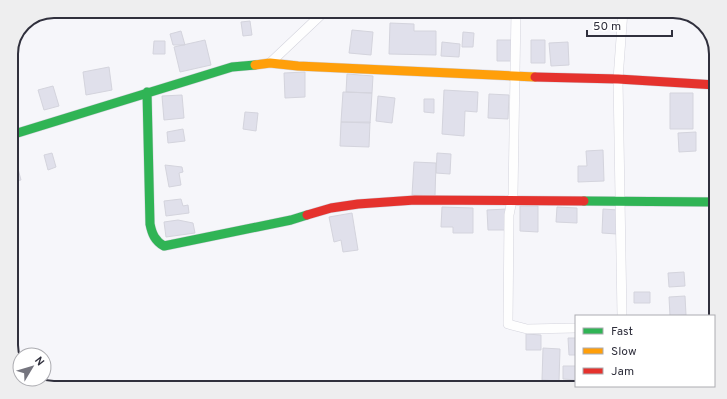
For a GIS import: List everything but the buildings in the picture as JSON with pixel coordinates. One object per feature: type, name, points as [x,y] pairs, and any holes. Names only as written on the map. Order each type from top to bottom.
[{"type":"street","points":[[270,63],[318,18]]},
{"type":"street","points":[[516,18],[513,196],[509,215],[508,324],[527,329],[575,328]]},
{"type":"street","points":[[622,18],[618,80],[622,315]]},
{"type":"street","points":[[18,132],[232,67],[270,63],[298,66],[515,77],[618,80],[709,86]]},
{"type":"street","points":[[147,92],[150,224],[153,236],[159,244],[164,246],[291,220],[331,208],[358,204],[415,200],[709,202]]},
{"type":"traffic: fast","points":[[18,133],[232,67],[255,65]]},
{"type":"traffic: fast","points":[[147,92],[150,224],[154,237],[158,242],[164,246],[291,220],[307,215]]},
{"type":"traffic: fast","points":[[584,201],[709,202]]},
{"type":"traffic: slow","points":[[255,65],[270,63],[298,66],[535,77]]},
{"type":"traffic: jam","points":[[535,77],[618,79],[709,85]]},
{"type":"traffic: jam","points":[[307,215],[331,208],[358,204],[415,200],[584,201]]}]
